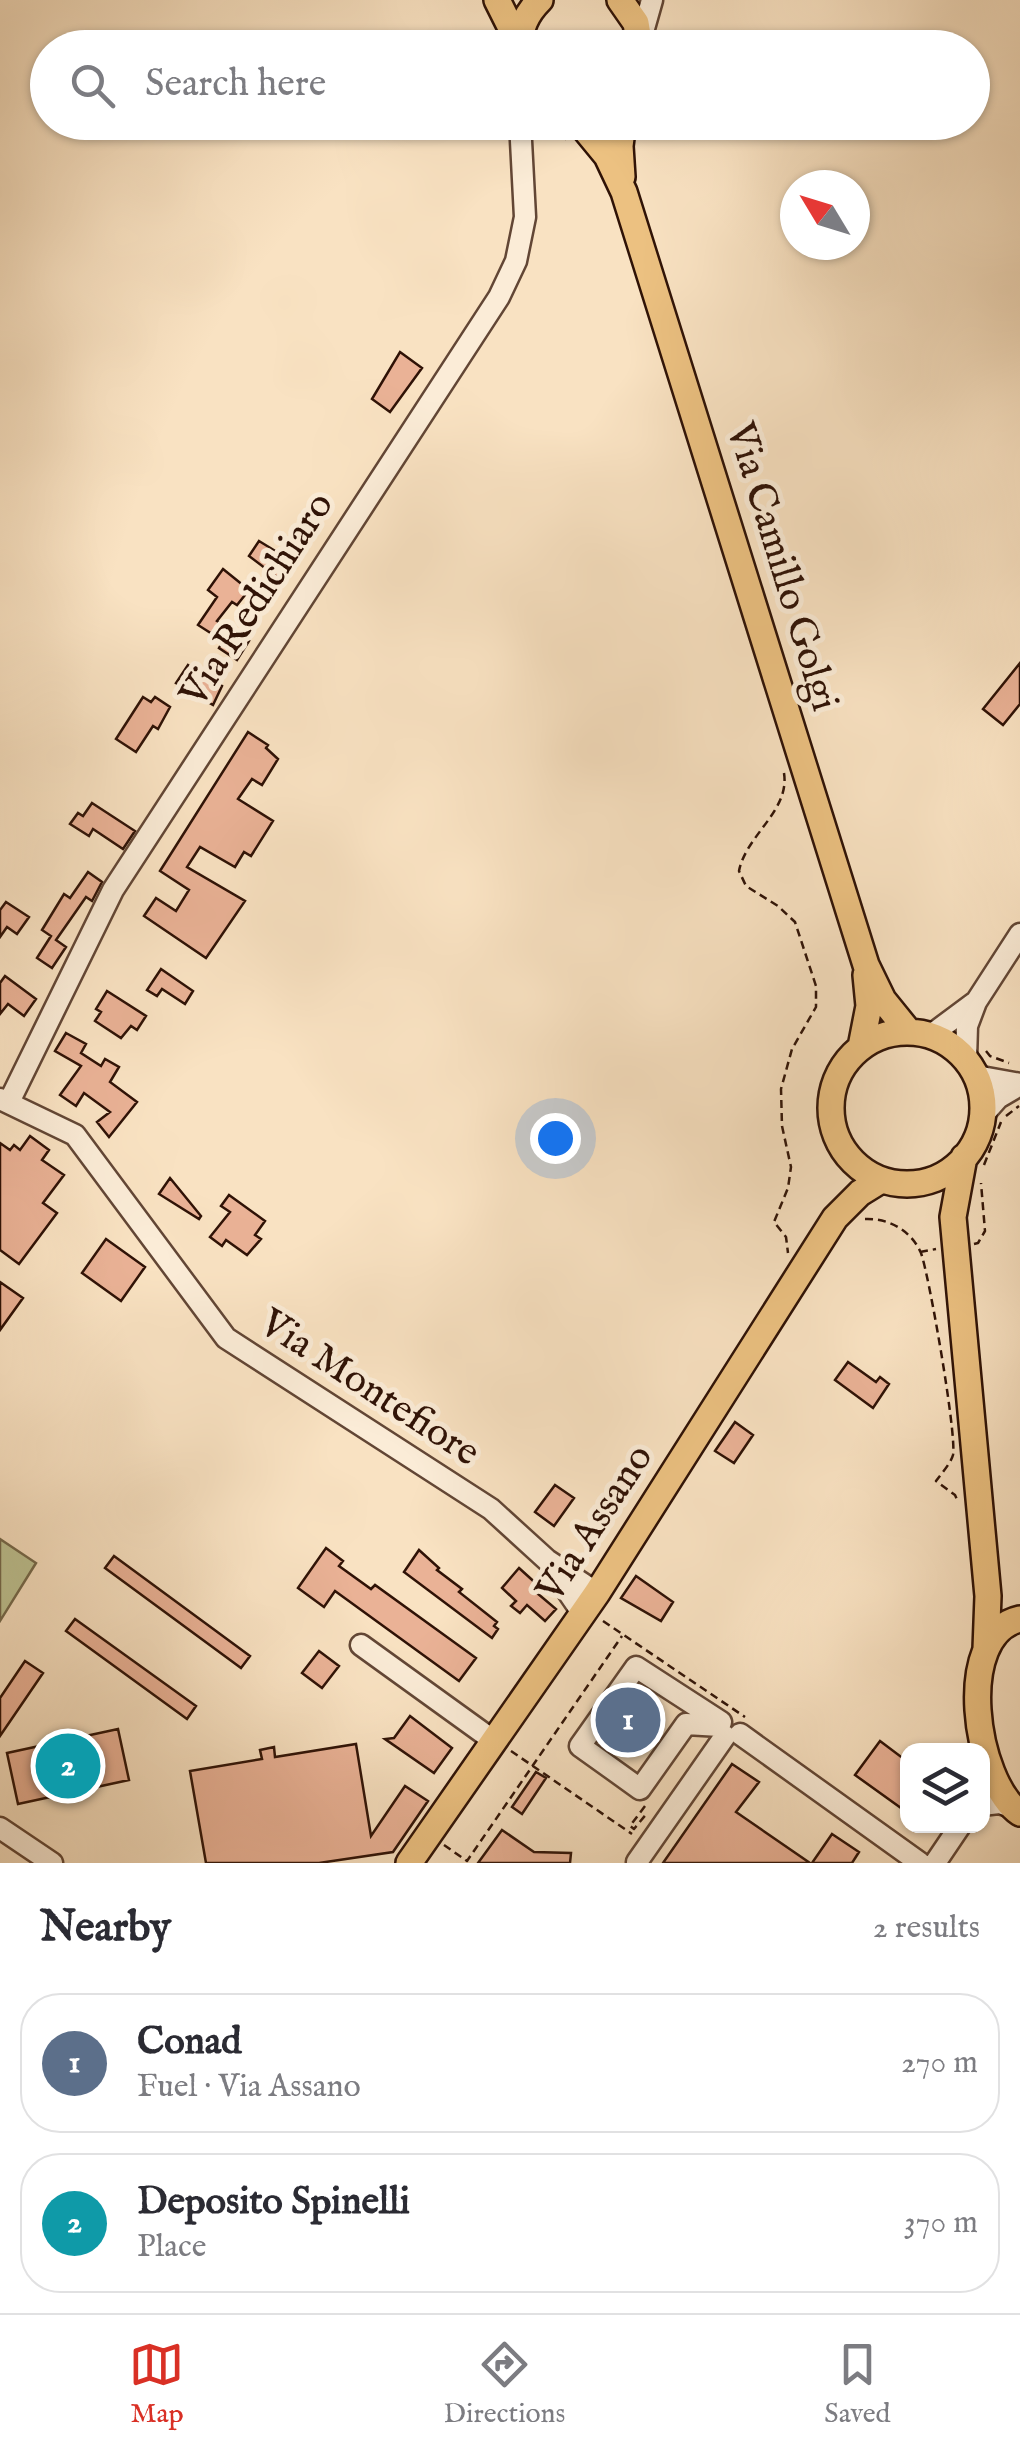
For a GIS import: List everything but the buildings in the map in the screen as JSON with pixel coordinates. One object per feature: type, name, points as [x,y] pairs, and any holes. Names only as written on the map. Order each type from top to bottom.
[{"type":"main road","points":[[497,0],[511,30]]},
{"type":"main road","points":[[524,30],[528,14],[540,0]]},
{"type":"main road","points":[[620,0],[637,30]]},
{"type":"main road","name":"Via Camillo Golgi","points":[[586,140],[607,156],[624,192],[866,965],[883,1000],[920,1034]]},
{"type":"main road","name":"Via Camillo Golgi","points":[[622,140],[624,192]]},
{"type":"main road","name":"Via Camillo Golgi","points":[[861,1047],[868,1006],[866,965]]},
{"type":"main road","points":[[920,1034],[950,1045],[974,1060],[982,1116],[976,1138],[964,1158],[942,1175],[914,1184],[881,1180],[861,1169],[846,1153],[837,1138],[830,1106],[839,1073],[861,1047],[884,1035],[920,1034]]},
{"type":"main road","name":"Via Assano","points":[[834,1218],[846,1153]]},
{"type":"main road","points":[[964,1158],[954,1217],[990,1624],[978,1704],[983,1743]]},
{"type":"main road","name":"Via Assano","points":[[409,1863],[590,1604],[834,1218],[860,1193],[881,1180]]},
{"type":"main road","points":[[914,1184],[954,1217]]},
{"type":"main road","points":[[985,1563],[1000,1596],[1020,1615],[1002,1627],[986,1649]]},
{"type":"main road","points":[[990,1767],[998,1789],[1017,1813]]},
{"type":"street","points":[[644,30],[652,0]]},
{"type":"street","name":"Via Redichiaro","points":[[4,1100],[113,890],[498,297],[516,262],[526,216],[521,140]]},
{"type":"street","points":[[982,1116],[1018,1078],[974,1060],[967,1026],[976,1002],[1020,934]]},
{"type":"street","points":[[920,1034],[976,1002]]},
{"type":"street","name":"Via Montefiore","points":[[4,1100],[74,1135],[226,1338],[491,1509],[572,1580],[590,1604]]},
{"type":"street","points":[[361,1645],[494,1741]]},
{"type":"street","points":[[727,1729],[686,1724],[640,1788],[580,1746],[636,1667],[727,1729],[920,1863]]},
{"type":"street","points":[[638,1862],[727,1729]]},
{"type":"street","points":[[990,1805],[999,1803],[1017,1813]]},
{"type":"street","points":[[0,1828],[52,1863]]},
{"type":"street","points":[[935,1863],[955,1833]]},
{"type":"path","points":[[784,770],[783,795],[750,842],[739,871],[746,886],[796,922],[816,986],[816,1006],[792,1048],[781,1089],[782,1126],[791,1168],[788,1188],[774,1222],[786,1237],[789,1259],[802,1269]]},
{"type":"path","points":[[974,1060],[990,1056],[1018,1078]]},
{"type":"path","points":[[863,1218],[882,1218],[901,1228],[920,1252],[947,1389],[953,1455],[936,1482],[955,1495],[960,1504]]},
{"type":"path","points":[[438,1841],[467,1862],[623,1635]]},
{"type":"green space","points":[[0,1539],[36,1563],[0,1621]]},
{"type":"place","name":"Conad","points":[[628,1720]]},
{"type":"place","name":"Deposito Spinelli","points":[[68,1766]]}]
